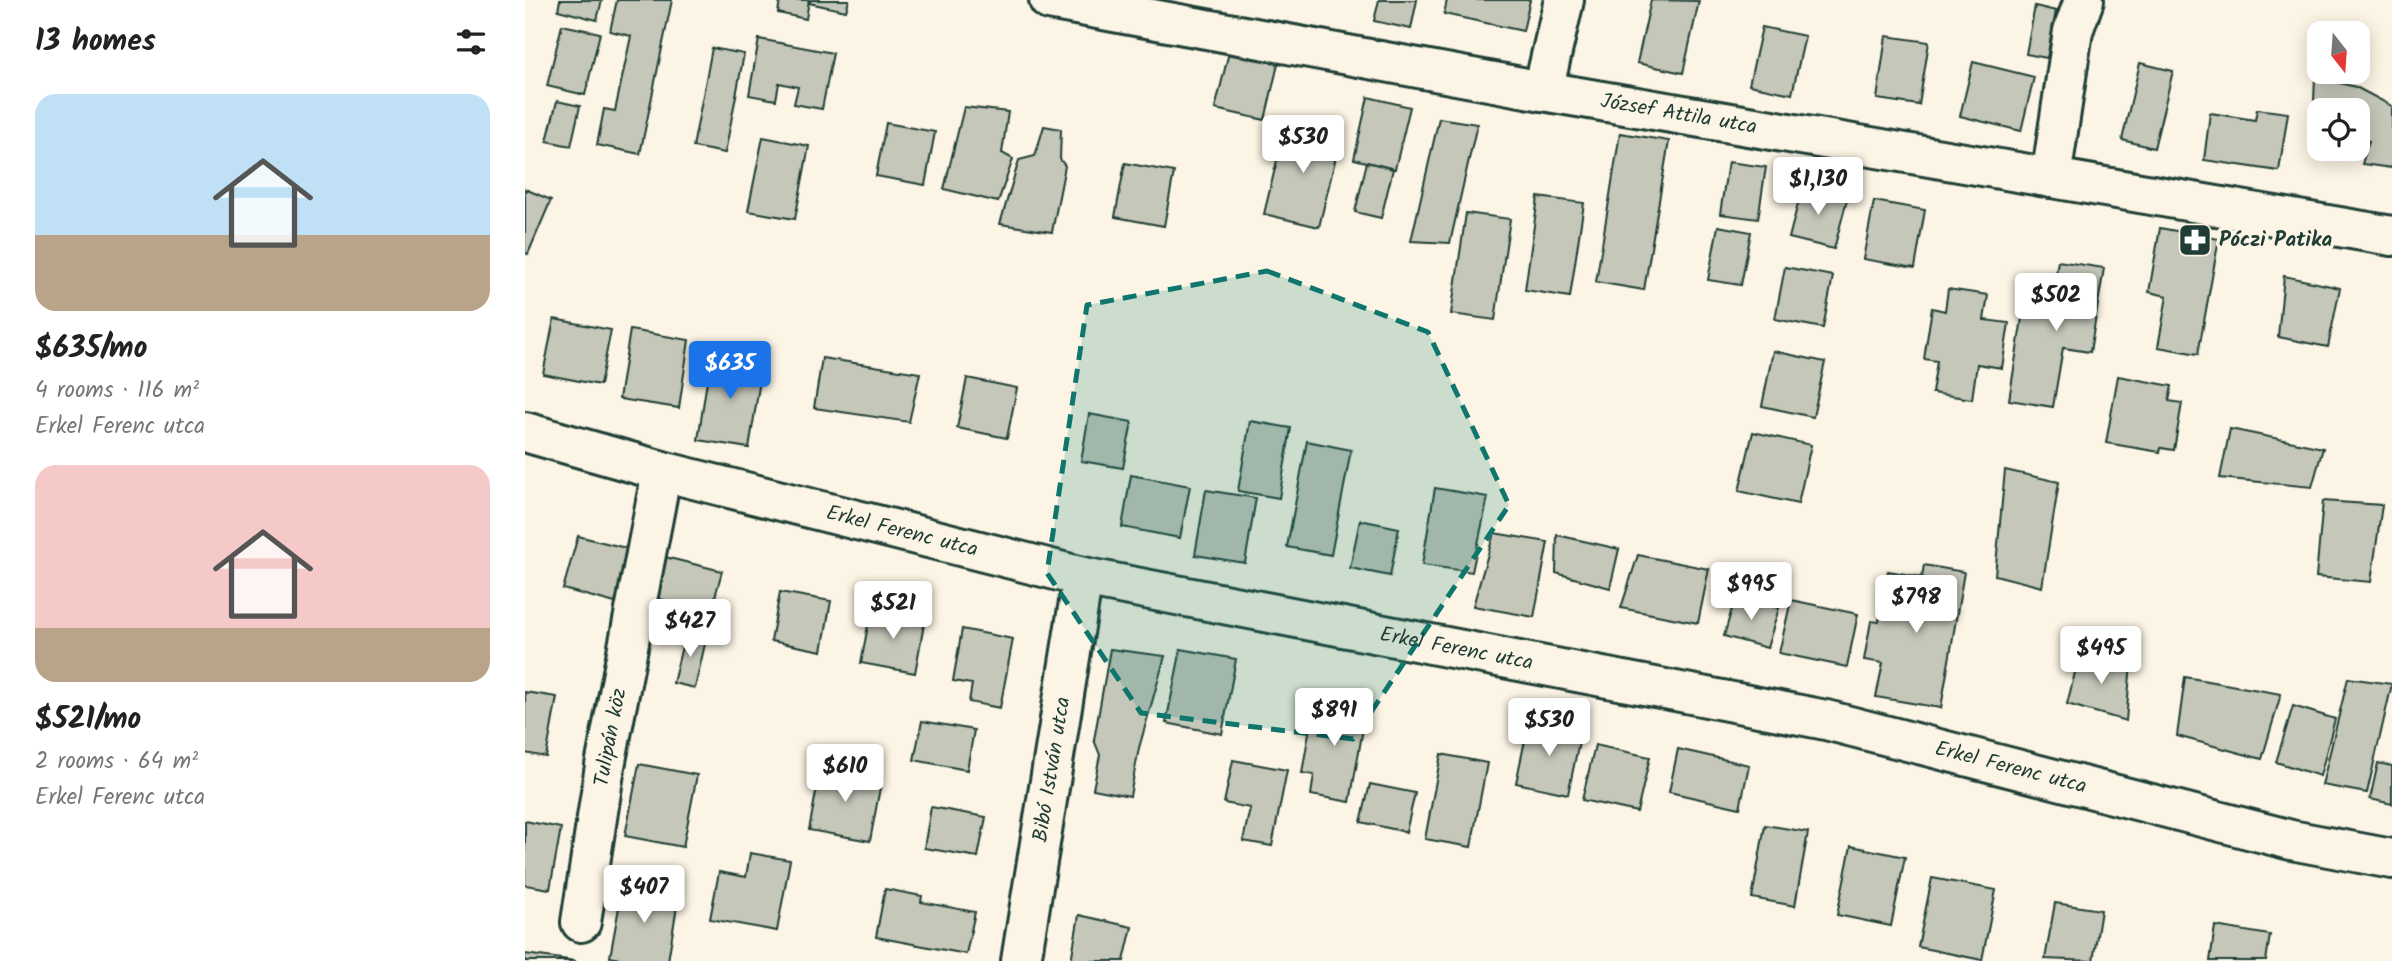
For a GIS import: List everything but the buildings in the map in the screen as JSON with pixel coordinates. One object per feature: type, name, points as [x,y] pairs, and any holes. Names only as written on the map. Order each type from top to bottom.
[{"type":"street","name":"József Attila utca","points":[[1049,0],[1543,91],[2392,236]]},
{"type":"street","points":[[1543,91],[1564,0]]},
{"type":"street","points":[[2051,178],[2073,30],[2084,0]]},
{"type":"street","name":"Erkel Ferenc utca","points":[[525,432],[662,471],[1083,577],[1826,720],[2291,840],[2392,859]]},
{"type":"street","name":"Tulipán köz","points":[[581,922],[605,766],[662,471]]},
{"type":"street","name":"Bibó István utca","points":[[1021,961],[1083,577]]},
{"type":"highlighted area","points":[[1267,271],[1428,332],[1509,505],[1353,739],[1141,713],[1047,573],[1087,305]]},
{"type":"place","name":"Póczi Patika","points":[[2195,240]]}]
